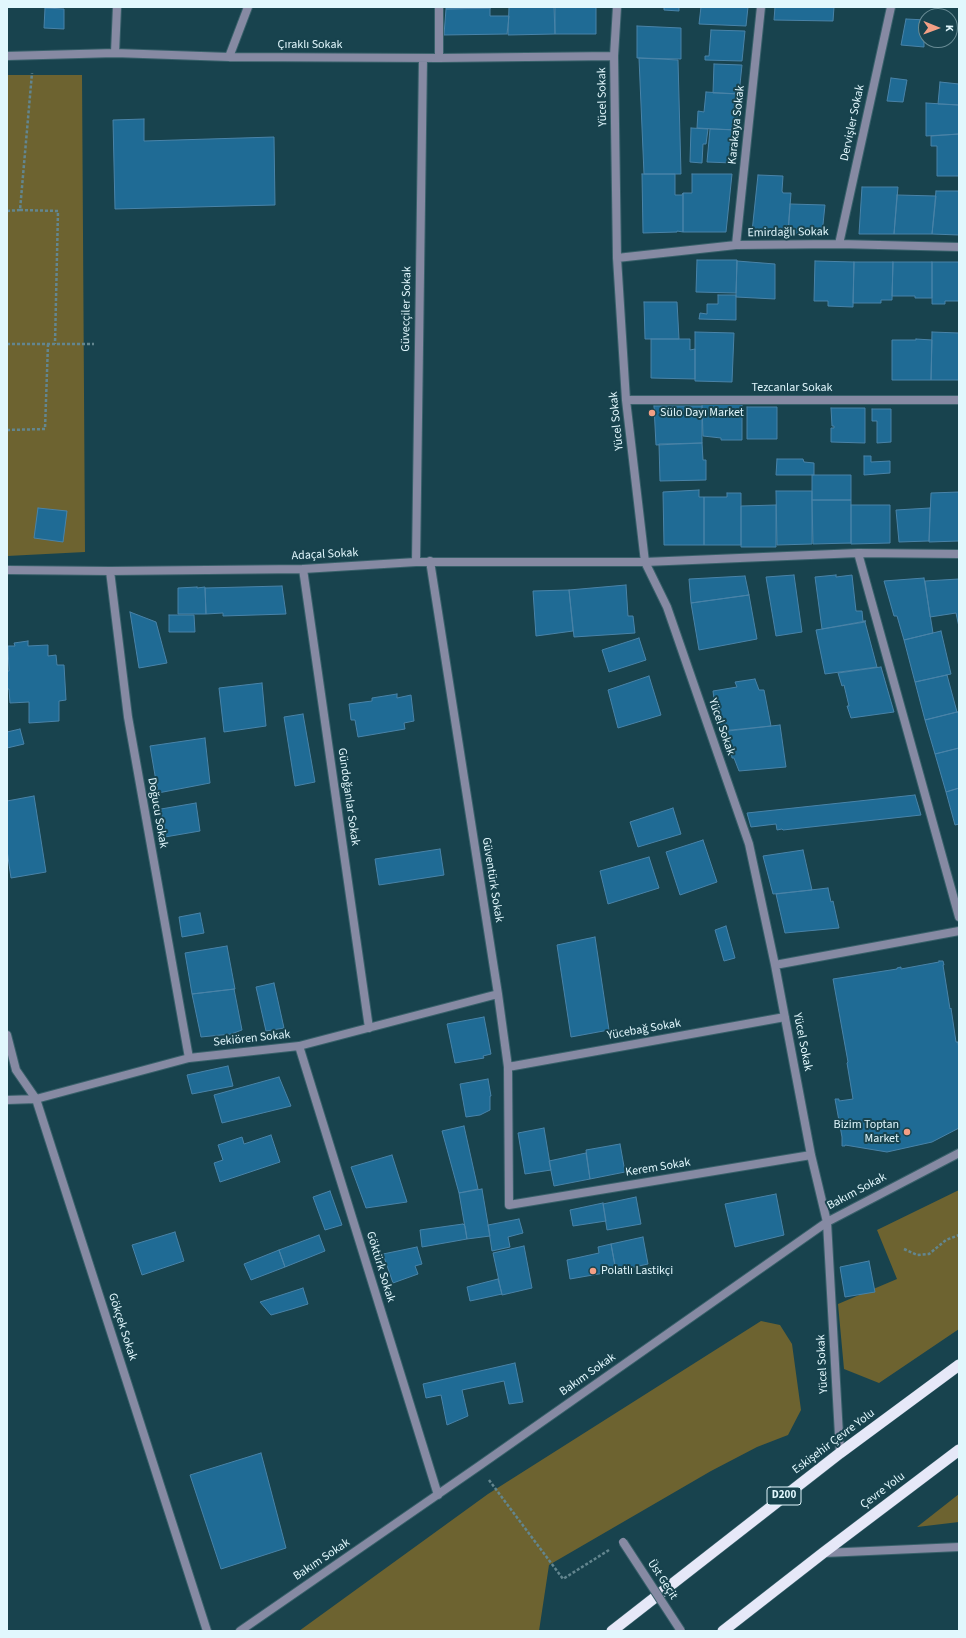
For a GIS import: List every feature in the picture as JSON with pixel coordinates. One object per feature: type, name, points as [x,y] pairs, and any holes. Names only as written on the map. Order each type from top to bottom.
[{"type":"highway","name":"Eskişehir Çevre Yolu","points":[[612,1631],[840,1453],[959,1365]]},
{"type":"highway","name":"Çevre Yolu","points":[[823,1553],[959,1450]]},
{"type":"highway","points":[[723,1631],[823,1553]]},
{"type":"street","points":[[115,53],[117,7]]},
{"type":"street","points":[[229,57],[248,7]]},
{"type":"street","points":[[439,7],[439,58]]},
{"type":"street","name":"Yücel Sokak","points":[[617,7],[614,56],[617,258],[626,400],[645,562],[667,607],[749,844],[775,965],[811,1155],[827,1222],[840,1453]]},
{"type":"street","name":"Karakaya Sokak","points":[[736,246],[761,7]]},
{"type":"street","name":"Dervişler Sokak","points":[[839,244],[891,7]]},
{"type":"street","name":"Çıraklı Sokak","points":[[7,56],[34,54],[115,53],[229,57],[439,58],[614,56]]},
{"type":"street","name":"Güvecçiler Sokak","points":[[416,562],[423,58]]},
{"type":"street","name":"Emirdağlı Sokak","points":[[617,258],[736,246],[839,244],[959,247]]},
{"type":"street","name":"Tezcanlar Sokak","points":[[626,400],[959,400]]},
{"type":"street","points":[[858,553],[959,917]]},
{"type":"street","name":"Adaçal Sokak","points":[[7,570],[110,571],[303,569],[430,561],[645,562],[858,553],[959,554]]},
{"type":"street","name":"Güventürk Sokak","points":[[430,561],[498,994],[508,1067],[509,1205]]},
{"type":"street","name":"Gündoğanlar Sokak","points":[[303,569],[369,1028]]},
{"type":"street","name":"Doğucu Sokak","points":[[110,571],[128,717],[189,1058]]},
{"type":"street","points":[[775,965],[959,931]]},
{"type":"street","name":"Sekiören Sokak","points":[[7,1100],[36,1099],[189,1058],[299,1046],[498,994]]},
{"type":"street","name":"Yücebağ Sokak","points":[[508,1067],[785,1017]]},
{"type":"street","name":"Gökçek Sokak","points":[[7,1034],[16,1070],[36,1099],[207,1631]]},
{"type":"street","name":"Göktürk Sokak","points":[[299,1046],[438,1495]]},
{"type":"street","name":"Bakım Sokak","points":[[240,1631],[438,1495],[827,1222],[959,1153]]},
{"type":"street","name":"Kerem Sokak","points":[[509,1205],[811,1155]]},
{"type":"street","name":"Üst Geçit","points":[[623,1542],[681,1631]]},
{"type":"street","points":[[823,1553],[959,1547]]},
{"type":"path","points":[[20,210],[34,54]]},
{"type":"path","points":[[7,211],[20,210],[58,212],[55,344]]},
{"type":"path","points":[[7,344],[94,344]]},
{"type":"path","points":[[7,430],[45,429],[48,344]]},
{"type":"path","points":[[904,1249],[917,1255],[929,1254],[946,1240],[959,1235]]},
{"type":"path","points":[[479,1466],[563,1579],[623,1542]]},
{"type":"shaded area","points":[[7,75],[82,75],[85,552],[7,556]]},
{"type":"shaded area","points":[[959,1190],[959,1329],[879,1383],[844,1369],[838,1304],[897,1279],[877,1230]]},
{"type":"shaded area","points":[[761,1321],[780,1325],[792,1344],[801,1410],[788,1435],[757,1447],[711,1471],[549,1565],[539,1631],[299,1631],[488,1494]]},
{"type":"shaded area","points":[[959,1494],[959,1522],[917,1527]]},
{"type":"building","points":[[446,7],[491,7],[491,8],[446,9]]},
{"type":"building","points":[[509,7],[554,7],[555,34],[508,35]]},
{"type":"building","points":[[555,7],[596,7],[596,34],[555,34]]},
{"type":"building","points":[[664,7],[679,7],[679,11],[664,10]]},
{"type":"building","points":[[701,7],[748,7],[746,26],[699,24]]},
{"type":"building","points":[[775,7],[834,7],[833,21],[774,20]]},
{"type":"building","points":[[45,8],[64,9],[64,29],[44,28]]},
{"type":"building","points":[[490,8],[490,16],[509,16],[507,34],[444,35],[446,9]]},
{"type":"building","points":[[906,19],[918,20],[918,46],[901,45]]},
{"type":"building","points":[[637,26],[681,28],[681,59],[637,58]]},
{"type":"building","points":[[711,30],[745,31],[742,61],[705,60],[705,56],[709,56]]},
{"type":"building","points":[[639,58],[678,60],[681,174],[644,174]]},
{"type":"building","points":[[714,64],[742,65],[739,94],[713,93]]},
{"type":"building","points":[[891,78],[907,80],[903,102],[887,101]]},
{"type":"building","points":[[940,82],[959,84],[959,105],[938,104]]},
{"type":"building","points":[[706,92],[739,94],[736,130],[697,128],[698,111],[704,112]]},
{"type":"building","points":[[926,103],[959,105],[959,134],[926,136]]},
{"type":"building","points":[[144,119],[144,141],[274,137],[275,205],[115,209],[113,120]]},
{"type":"building","points":[[691,128],[708,129],[706,144],[703,144],[702,163],[690,162]]},
{"type":"building","points":[[710,129],[736,130],[733,163],[707,162]]},
{"type":"building","points":[[959,134],[959,176],[937,176],[937,146],[931,146],[931,136]]},
{"type":"building","points":[[642,174],[675,174],[675,195],[682,195],[683,193],[683,232],[643,233]]},
{"type":"building","points":[[692,174],[732,174],[726,232],[683,232],[683,193],[692,193]]},
{"type":"building","points":[[758,175],[783,176],[782,191],[783,193],[791,193],[788,233],[752,232]]},
{"type":"building","points":[[862,187],[898,187],[894,234],[859,234]]},
{"type":"building","points":[[936,191],[959,191],[959,235],[932,234]]},
{"type":"building","points":[[897,195],[936,196],[932,234],[894,234]]},
{"type":"building","points":[[790,204],[825,205],[822,234],[788,233]]},
{"type":"building","points":[[697,260],[737,260],[736,293],[696,292]]},
{"type":"building","points":[[737,261],[775,264],[775,299],[736,297]]},
{"type":"building","points":[[815,261],[854,262],[853,307],[828,306],[828,301],[814,301]]},
{"type":"building","points":[[854,262],[893,262],[892,300],[881,300],[881,303],[853,303]]},
{"type":"building","points":[[893,262],[932,262],[932,298],[892,296]]},
{"type":"building","points":[[932,262],[959,262],[959,301],[945,301],[945,304],[932,304]]},
{"type":"building","points":[[718,295],[736,295],[736,320],[699,319],[700,313],[707,314],[707,304],[718,304]]},
{"type":"building","points":[[644,302],[677,302],[679,339],[645,339]]},
{"type":"building","points":[[695,332],[734,333],[732,382],[695,381]]},
{"type":"building","points":[[932,332],[959,333],[959,380],[931,380]]},
{"type":"building","points":[[651,339],[690,339],[690,350],[695,349],[695,379],[651,378]]},
{"type":"building","points":[[892,340],[932,340],[931,380],[892,380]]},
{"type":"building","points":[[702,404],[742,404],[742,440],[721,440],[721,438],[703,436]]},
{"type":"building","points":[[654,406],[702,406],[702,443],[656,445]]},
{"type":"building","points":[[747,407],[777,407],[777,439],[747,439]]},
{"type":"building","points":[[831,408],[865,408],[865,443],[831,442],[831,428],[834,428],[834,426],[832,426]]},
{"type":"building","points":[[872,409],[891,409],[891,442],[877,443],[877,421],[872,421]]},
{"type":"building","points":[[702,443],[703,460],[706,460],[706,480],[660,481],[659,444]]},
{"type":"building","points":[[864,456],[871,456],[871,462],[890,461],[890,473],[864,475]]},
{"type":"building","points":[[777,459],[803,459],[804,462],[814,463],[814,475],[776,475]]},
{"type":"building","points":[[812,475],[851,475],[851,500],[812,500]]},
{"type":"building","points":[[699,490],[699,497],[704,497],[704,545],[664,545],[663,492]]},
{"type":"building","points":[[776,491],[812,491],[812,544],[777,545]]},
{"type":"building","points":[[959,492],[959,541],[929,542],[931,493]]},
{"type":"building","points":[[727,493],[741,493],[741,545],[704,545],[704,497],[727,497]]},
{"type":"building","points":[[812,500],[851,500],[851,543],[813,544]]},
{"type":"building","points":[[776,505],[776,547],[741,547],[741,506]]},
{"type":"building","points":[[851,505],[890,505],[890,543],[851,544]]},
{"type":"building","points":[[38,508],[67,511],[63,542],[34,538]]},
{"type":"building","points":[[930,508],[929,541],[899,542],[896,510]]},
{"type":"building","points":[[794,575],[802,632],[776,636],[766,577]]},
{"type":"building","points":[[836,575],[836,577],[852,575],[856,611],[862,611],[863,621],[866,621],[822,629],[815,577]]},
{"type":"building","points":[[745,576],[749,595],[691,603],[689,579]]},
{"type":"building","points":[[924,578],[933,633],[904,640],[897,616],[894,616],[884,581]]},
{"type":"building","points":[[959,579],[959,627],[956,613],[930,617],[925,581]]},
{"type":"building","points":[[626,585],[628,616],[633,616],[635,633],[574,637],[569,590]]},
{"type":"building","points":[[282,586],[286,614],[223,616],[223,613],[206,614],[205,588]]},
{"type":"building","points":[[205,587],[206,614],[178,614],[178,588]]},
{"type":"building","points":[[569,590],[573,631],[536,636],[533,591]]},
{"type":"building","points":[[749,595],[757,639],[699,650],[691,603]]},
{"type":"building","points":[[130,612],[156,622],[167,663],[139,668]]},
{"type":"building","points":[[169,615],[194,615],[195,632],[169,632]]},
{"type":"building","points":[[865,622],[877,667],[825,674],[816,630]]},
{"type":"building","points":[[941,631],[951,674],[915,682],[904,640]]},
{"type":"building","points":[[639,638],[646,660],[609,672],[602,650]]},
{"type":"building","points":[[28,641],[28,646],[48,645],[48,656],[56,655],[57,665],[64,665],[66,700],[59,701],[59,721],[29,723],[29,702],[10,703],[9,689],[7,689],[7,671],[9,671],[8,646],[15,646],[14,643]]},
{"type":"building","points":[[881,667],[894,712],[851,718],[847,706],[849,706],[844,685],[842,686],[838,673]]},
{"type":"building","points":[[947,675],[957,712],[925,720],[915,682]]},
{"type":"building","points":[[649,676],[661,715],[618,728],[608,690]]},
{"type":"building","points":[[755,679],[759,690],[764,690],[771,726],[721,731],[717,719],[719,718],[717,707],[715,707],[713,691],[737,687],[735,682]]},
{"type":"building","points":[[262,683],[266,726],[224,732],[219,688]]},
{"type":"building","points":[[397,694],[397,698],[411,695],[414,721],[404,723],[405,729],[358,737],[355,720],[351,720],[349,704],[372,701],[372,698]]},
{"type":"building","points":[[959,712],[959,748],[935,754],[925,720]]},
{"type":"building","points":[[303,714],[315,782],[295,786],[284,717]]},
{"type":"building","points":[[780,725],[786,767],[739,771],[734,758],[732,758],[728,731]]},
{"type":"building","points":[[20,729],[24,744],[7,748],[7,732]]},
{"type":"building","points":[[205,738],[210,783],[158,793],[150,746]]},
{"type":"building","points":[[959,748],[959,788],[946,792],[935,754]]},
{"type":"building","points":[[959,788],[959,824],[955,825],[946,792]]},
{"type":"building","points":[[915,795],[921,815],[777,830],[776,824],[751,827],[747,813]]},
{"type":"building","points":[[34,796],[46,872],[11,878],[7,850],[7,801]]},
{"type":"building","points":[[196,803],[200,831],[165,837],[161,809]]},
{"type":"building","points":[[673,808],[681,834],[638,847],[630,822]]},
{"type":"building","points":[[703,840],[717,882],[680,895],[666,852]]},
{"type":"building","points":[[440,849],[444,875],[379,885],[375,859]]},
{"type":"building","points":[[803,850],[812,890],[773,894],[763,856]]},
{"type":"building","points":[[649,857],[659,888],[608,904],[600,871]]},
{"type":"building","points":[[828,888],[831,902],[833,901],[839,928],[785,933],[776,894]]},
{"type":"building","points":[[200,913],[204,933],[182,937],[179,917]]},
{"type":"building","points":[[726,926],[735,958],[724,961],[715,930]]},
{"type":"building","points":[[595,937],[609,1030],[571,1037],[557,945]]},
{"type":"building","points":[[227,946],[235,989],[192,994],[185,953]]},
{"type":"building","points":[[943,961],[944,965],[950,1009],[951,1008],[956,1042],[958,1042],[959,1050],[959,1128],[932,1142],[887,1152],[845,1145],[842,1146],[842,1137],[835,1099],[839,1099],[839,1101],[853,1099],[833,979],[897,969],[901,967],[901,969]]},
{"type":"building","points":[[274,983],[284,1028],[266,1031],[256,987]]},
{"type":"building","points":[[234,989],[242,1030],[231,1034],[201,1037],[192,994]]},
{"type":"building","points":[[484,1017],[491,1054],[483,1056],[484,1058],[455,1063],[447,1024]]},
{"type":"building","points":[[228,1066],[233,1086],[192,1094],[187,1075]]},
{"type":"building","points":[[279,1077],[291,1106],[222,1123],[214,1095]]},
{"type":"building","points":[[488,1079],[491,1096],[490,1110],[480,1115],[466,1117],[460,1084]]},
{"type":"building","points":[[464,1126],[478,1189],[459,1193],[442,1131]]},
{"type":"building","points":[[544,1128],[551,1170],[525,1174],[518,1133]]},
{"type":"building","points":[[271,1135],[280,1162],[220,1182],[214,1163],[223,1160],[218,1145],[242,1137],[244,1144]]},
{"type":"building","points":[[620,1144],[625,1172],[590,1179],[586,1150]]},
{"type":"building","points":[[586,1153],[590,1179],[554,1186],[549,1161]]},
{"type":"building","points":[[392,1155],[407,1202],[366,1208],[351,1167]]},
{"type":"building","points":[[482,1189],[490,1236],[467,1239],[459,1193]]},
{"type":"building","points":[[330,1191],[342,1225],[325,1230],[313,1197]]},
{"type":"building","points":[[776,1194],[784,1235],[735,1247],[725,1204]]},
{"type":"building","points":[[636,1197],[641,1224],[607,1230],[603,1204]]},
{"type":"building","points":[[603,1203],[606,1221],[573,1226],[570,1210]]},
{"type":"building","points":[[519,1219],[523,1233],[508,1237],[510,1247],[492,1251],[488,1225]]},
{"type":"building","points":[[463,1224],[465,1226],[467,1239],[422,1247],[420,1230]]},
{"type":"building","points":[[175,1232],[184,1261],[142,1275],[132,1245]]},
{"type":"building","points":[[319,1235],[325,1251],[285,1267],[279,1250]]},
{"type":"building","points":[[643,1237],[648,1264],[616,1271],[611,1244]]},
{"type":"building","points":[[611,1244],[616,1271],[570,1279],[567,1260],[599,1253],[598,1247]]},
{"type":"building","points":[[524,1246],[532,1288],[502,1295],[493,1253]]},
{"type":"building","points":[[417,1247],[422,1264],[415,1266],[418,1274],[393,1283],[383,1254]]},
{"type":"building","points":[[279,1250],[285,1267],[251,1280],[244,1264]]},
{"type":"building","points":[[869,1261],[875,1292],[845,1297],[840,1267]]},
{"type":"building","points":[[498,1279],[502,1294],[470,1301],[467,1287]]},
{"type":"building","points":[[303,1288],[308,1304],[271,1315],[260,1302]]},
{"type":"building","points":[[515,1363],[523,1402],[509,1404],[504,1381],[462,1390],[468,1416],[447,1425],[441,1395],[426,1398],[423,1384]]},
{"type":"building","points":[[261,1453],[286,1548],[221,1569],[190,1475]]},
{"type":"place","name":"Sülo Dayı Market","points":[[652,413]]},
{"type":"place","name":"Bizim Toptan Market","points":[[907,1132]]},
{"type":"place","name":"Polatlı Lastikçi","points":[[593,1271]]}]
